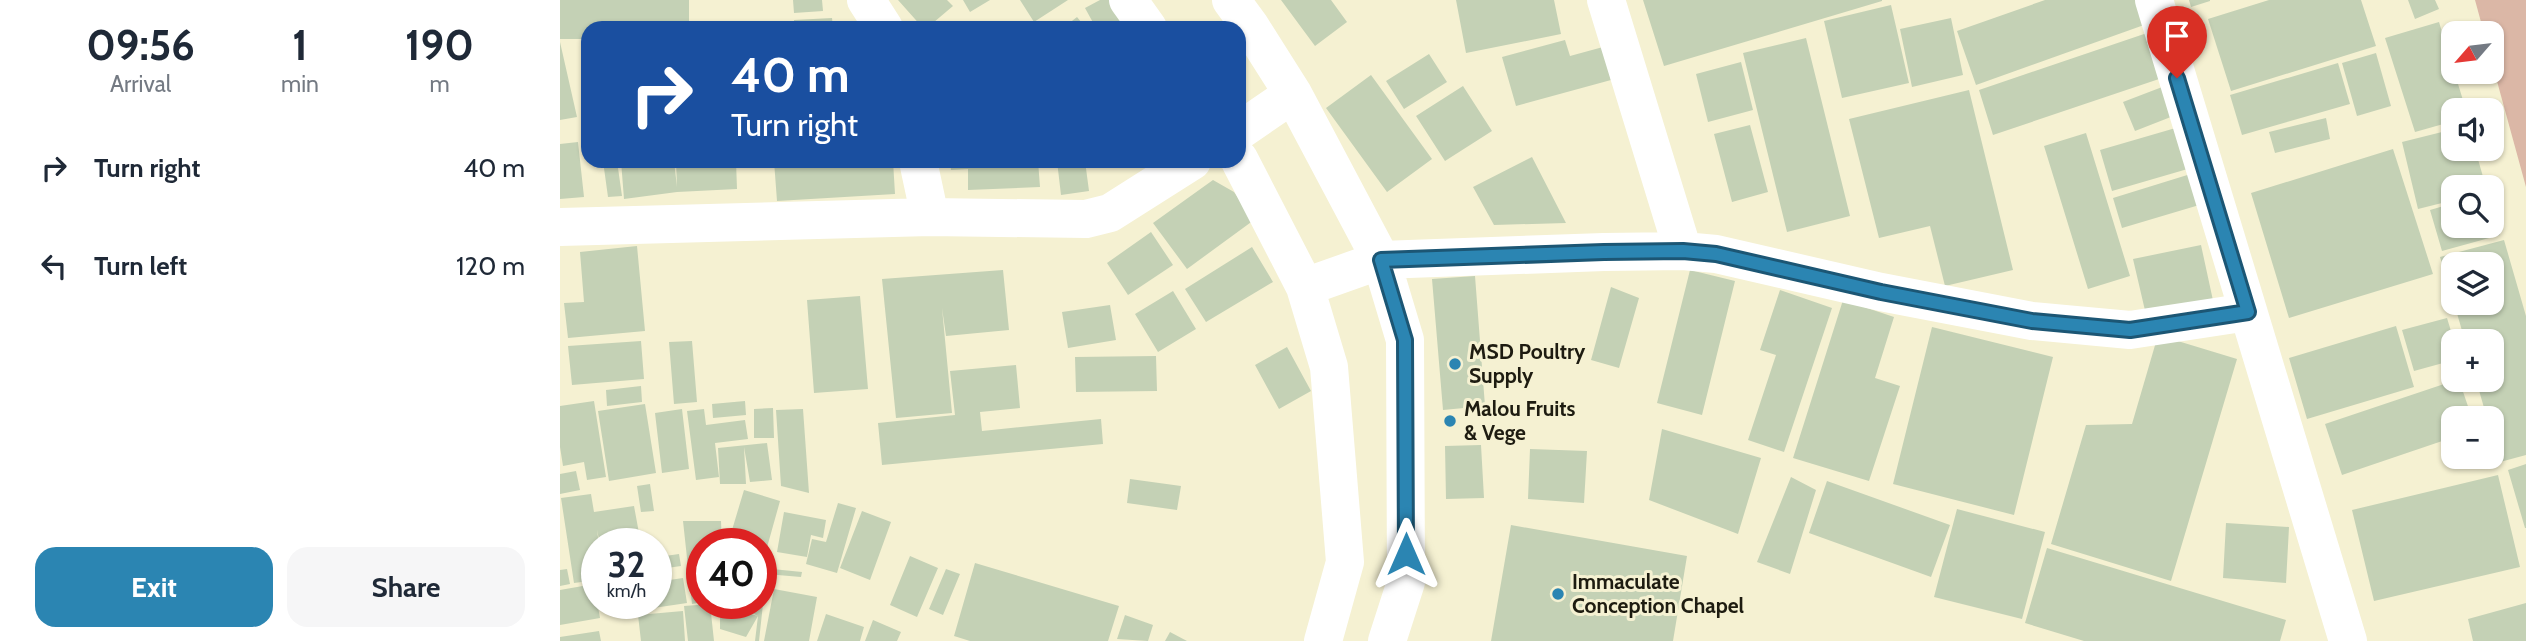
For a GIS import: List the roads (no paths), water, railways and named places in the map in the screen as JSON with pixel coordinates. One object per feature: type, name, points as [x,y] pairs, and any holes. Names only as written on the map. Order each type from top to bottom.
[{"type":"street","points":[[866,0],[880,21]]},
{"type":"street","points":[[1128,0],[1143,21]]},
{"type":"street","points":[[1231,0],[1293,94],[1381,260],[1405,340],[1406,582],[1387,641]]},
{"type":"street","points":[[1606,0],[1683,251]]},
{"type":"street","points":[[2154,0],[2347,641]]},
{"type":"street","points":[[1246,126],[1293,94]]},
{"type":"street","points":[[920,168],[930,217]]},
{"type":"street","points":[[560,227],[930,217],[1086,219],[1110,213],[1181,168]]},
{"type":"street","points":[[1244,168],[1305,287],[1329,368],[1345,562],[1323,641]]},
{"type":"street","points":[[1305,287],[1381,260],[1683,251],[1716,254],[1881,292],[2032,321],[2130,330],[2248,312]]},
{"type":"place","name":"MSD Poultry Supply","points":[[1455,364]]},
{"type":"place","name":"Malou Fruits & Vege","points":[[1450,421]]},
{"type":"place","name":"Immaculate Conception Chapel","points":[[1558,594]]}]
